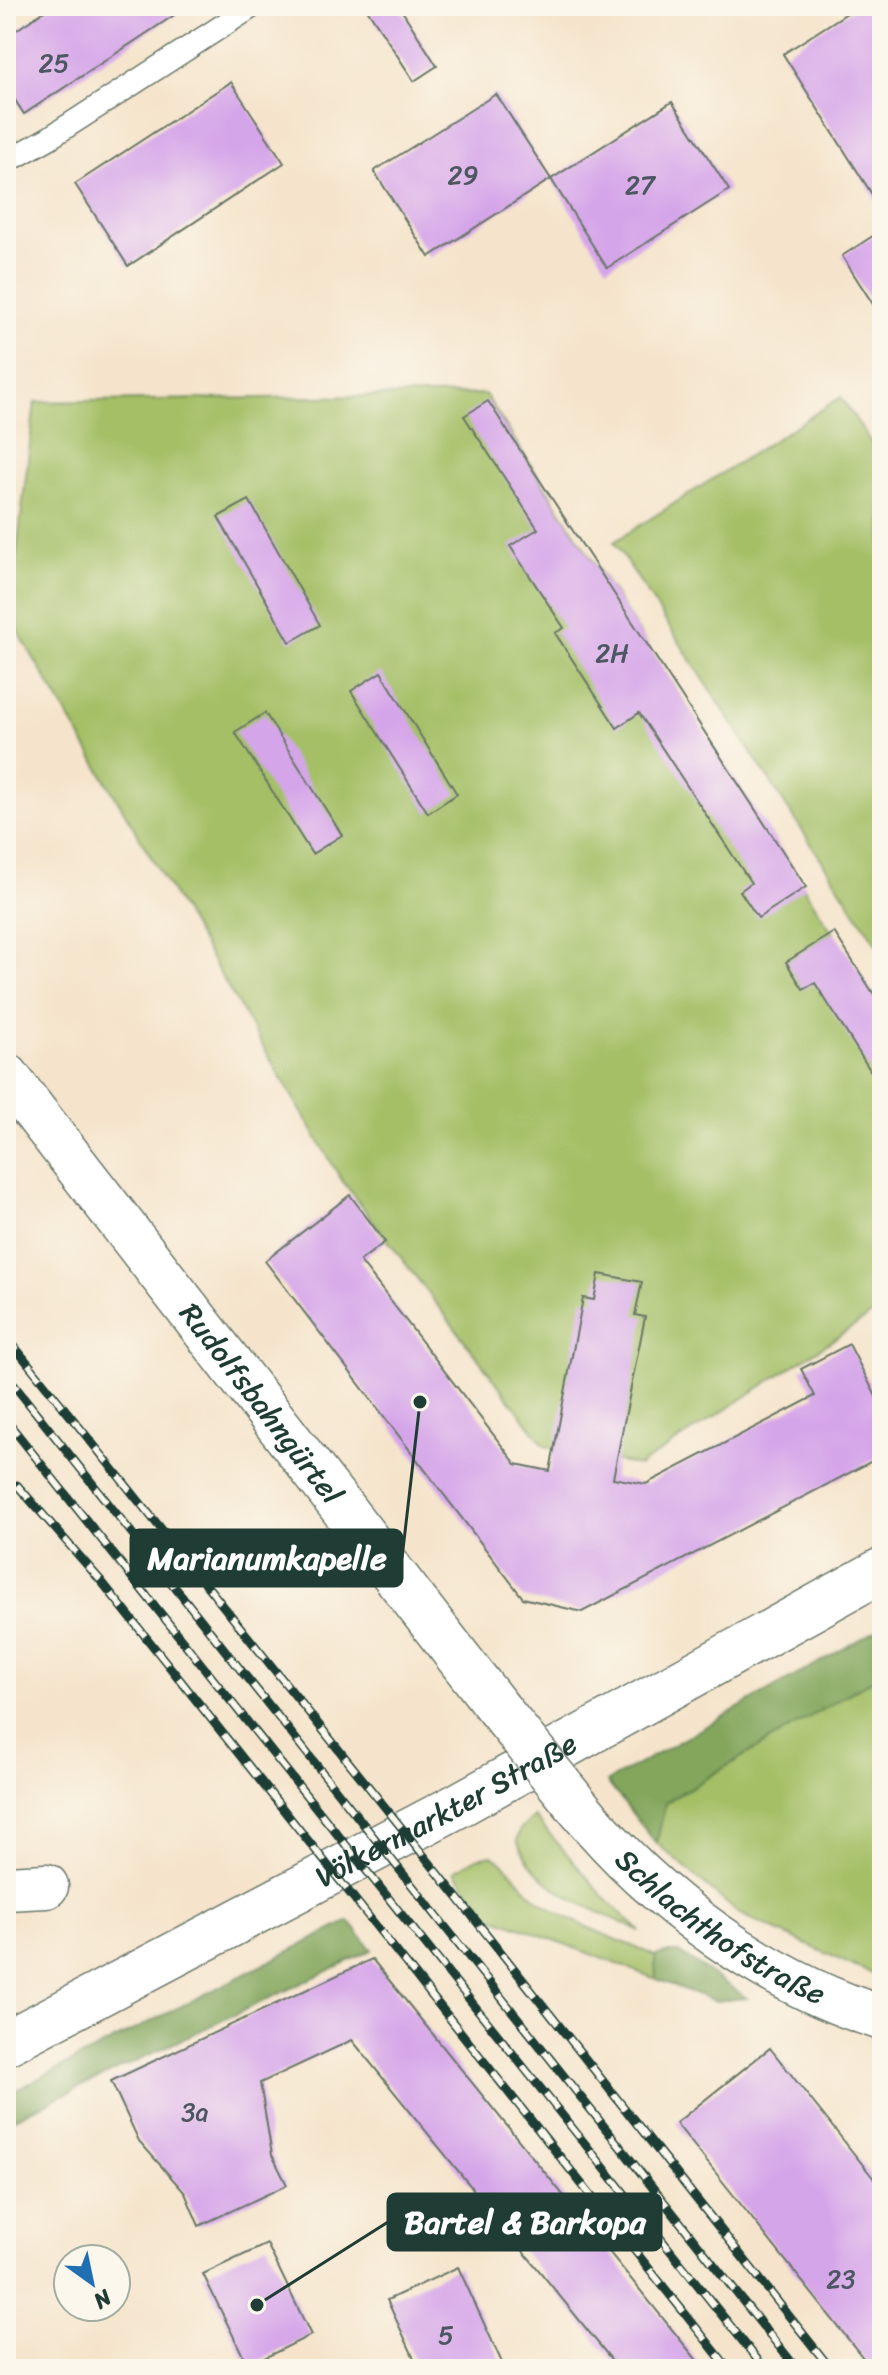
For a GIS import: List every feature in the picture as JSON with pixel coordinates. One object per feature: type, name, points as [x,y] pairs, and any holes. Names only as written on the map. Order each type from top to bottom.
[{"type":"street","name":"Rudolfsbahngürtel","points":[[6,1075],[578,1807]]},
{"type":"street","name":"Völkermarkter Straße","points":[[6,2043],[457,1806],[882,1570]]},
{"type":"street","name":"Schlachthofstraße","points":[[578,1807],[607,1843],[651,1886],[697,1921],[758,1962],[849,2007],[882,2018]]},
{"type":"lane","points":[[6,157],[17,156],[49,138],[253,6]]},
{"type":"green space","points":[[485,394],[882,1009],[882,1308],[639,1466],[545,1446],[341,1179],[9,616],[35,402]]},
{"type":"green space","points":[[841,397],[882,459],[882,942],[877,945],[614,542]]},
{"type":"green space","points":[[882,1627],[882,1674],[666,1802],[656,1843],[607,1782]]},
{"type":"green space","points":[[882,1674],[882,1977],[738,1913],[656,1843],[666,1802]]},
{"type":"green space","points":[[535,1817],[606,1899],[640,1931],[568,1897],[538,1873],[517,1840],[521,1828]]},
{"type":"green space","points":[[492,1855],[534,1897],[554,1910],[655,1956],[656,1979],[488,1915],[454,1871],[477,1858]]},
{"type":"green space","points":[[349,1921],[372,1950],[6,2122],[6,2095]]},
{"type":"green space","points":[[680,1953],[747,1998],[715,2001],[656,1979],[655,1956]]},
{"type":"building","points":[[52,6],[188,6],[24,114],[6,86],[6,37]]},
{"type":"building","points":[[365,6],[399,6],[437,66],[414,81]]},
{"type":"building","points":[[858,6],[882,6],[882,210],[783,54]]},
{"type":"building","points":[[231,82],[284,163],[128,266],[75,184]]},
{"type":"building","points":[[496,94],[551,179],[429,257],[374,171]]},
{"type":"building","points":[[672,102],[729,190],[607,268],[551,179]]},
{"type":"building","points":[[882,230],[882,318],[842,256]]},
{"type":"building","points":[[488,401],[806,887],[758,918],[740,891],[751,883],[639,713],[617,728],[555,633],[564,628],[510,546],[538,529],[464,416]]},
{"type":"building","points":[[249,500],[320,625],[290,642],[218,517]]},
{"type":"building","points":[[381,672],[457,794],[428,813],[351,691]]},
{"type":"building","points":[[265,713],[342,835],[312,854],[235,732]]},
{"type":"building","points":[[834,932],[882,1007],[882,1089],[815,983],[803,989],[786,962]]},
{"type":"building","points":[[350,1195],[385,1242],[360,1261],[516,1464],[550,1471],[583,1298],[594,1300],[599,1274],[642,1282],[635,1315],[645,1317],[613,1478],[646,1484],[815,1396],[801,1369],[849,1344],[882,1408],[882,1456],[582,1612],[523,1598],[265,1261]]},
{"type":"building","points":[[372,1959],[704,2369],[619,2369],[352,2040],[260,2083],[272,2155],[287,2185],[199,2226],[185,2193],[139,2141],[111,2081]]},
{"type":"building","points":[[770,2048],[882,2189],[882,2369],[872,2369],[676,2123]]},
{"type":"building","points":[[267,2244],[311,2335],[248,2366],[203,2274]]},
{"type":"building","points":[[458,2267],[505,2369],[419,2369],[387,2300]]},
{"type":"railway","points":[[6,1336],[458,1898],[831,2369]]},
{"type":"railway","points":[[6,1375],[797,2369]]},
{"type":"railway","points":[[6,1420],[765,2369]]},
{"type":"railway","points":[[17,1485],[102,1582],[729,2369]]},
{"type":"place","name":"Marianumkapelle","points":[[420,1402]]},
{"type":"place","name":"Bartel & Barkopa","points":[[257,2305]]}]
